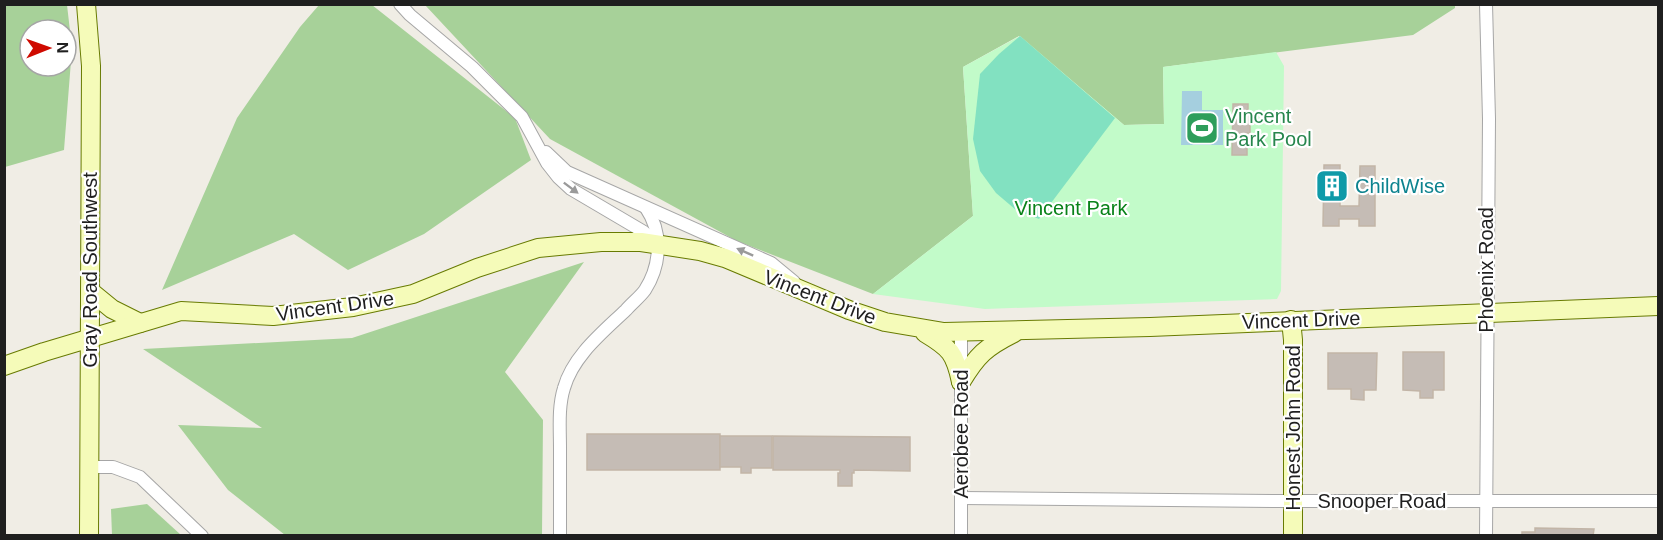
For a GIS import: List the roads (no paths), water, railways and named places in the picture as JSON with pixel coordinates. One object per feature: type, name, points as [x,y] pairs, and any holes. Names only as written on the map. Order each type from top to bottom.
[{"type":"street","name":"Gray Road Southwest","points":[[86,4],[91,66],[89,536]]},
{"type":"street","points":[[400,4],[472,67],[522,117],[547,163],[571,189],[644,232],[658,244]]},
{"type":"street","name":"Phoenix Road","points":[[1486,4],[1489,119],[1486,536]]},
{"type":"street","points":[[536,143],[567,172],[771,263],[811,295]]},
{"type":"street","points":[[560,536],[560,420],[563,389],[573,367],[585,350],[643,292],[657,262],[656,228],[646,208]]},
{"type":"street","name":"Vincent Drive","points":[[4,366],[181,311],[273,316],[353,307],[412,294],[477,268],[538,249],[601,242],[658,244],[700,251],[725,258],[811,295],[885,322],[919,329],[961,332],[1659,306]]},
{"type":"street","points":[[90,291],[112,309],[140,323]]},
{"type":"street","name":"Honest John Road","points":[[1291,320],[1293,340],[1293,536]]},
{"type":"street","points":[[919,329],[946,346],[958,365],[961,381]]},
{"type":"street","points":[[961,381],[986,348],[1019,331]]},
{"type":"street","name":"Aerobee Road","points":[[961,332],[961,536]]},
{"type":"street","points":[[90,466],[113,467],[140,477],[201,536]]},
{"type":"street","name":"Snooper Road","points":[[961,498],[1659,501]]},
{"type":"water","name":"Vincent Park Pool","points":[[1182,91],[1202,91],[1202,110],[1223,110],[1223,145],[1181,145]]},
{"type":"place","name":"Vincent Park Pool","points":[[1202,128]]},
{"type":"place","name":"ChildWise","points":[[1332,186]]},
{"type":"park label","name":"Vincent Park","points":[[1071,208]]}]
